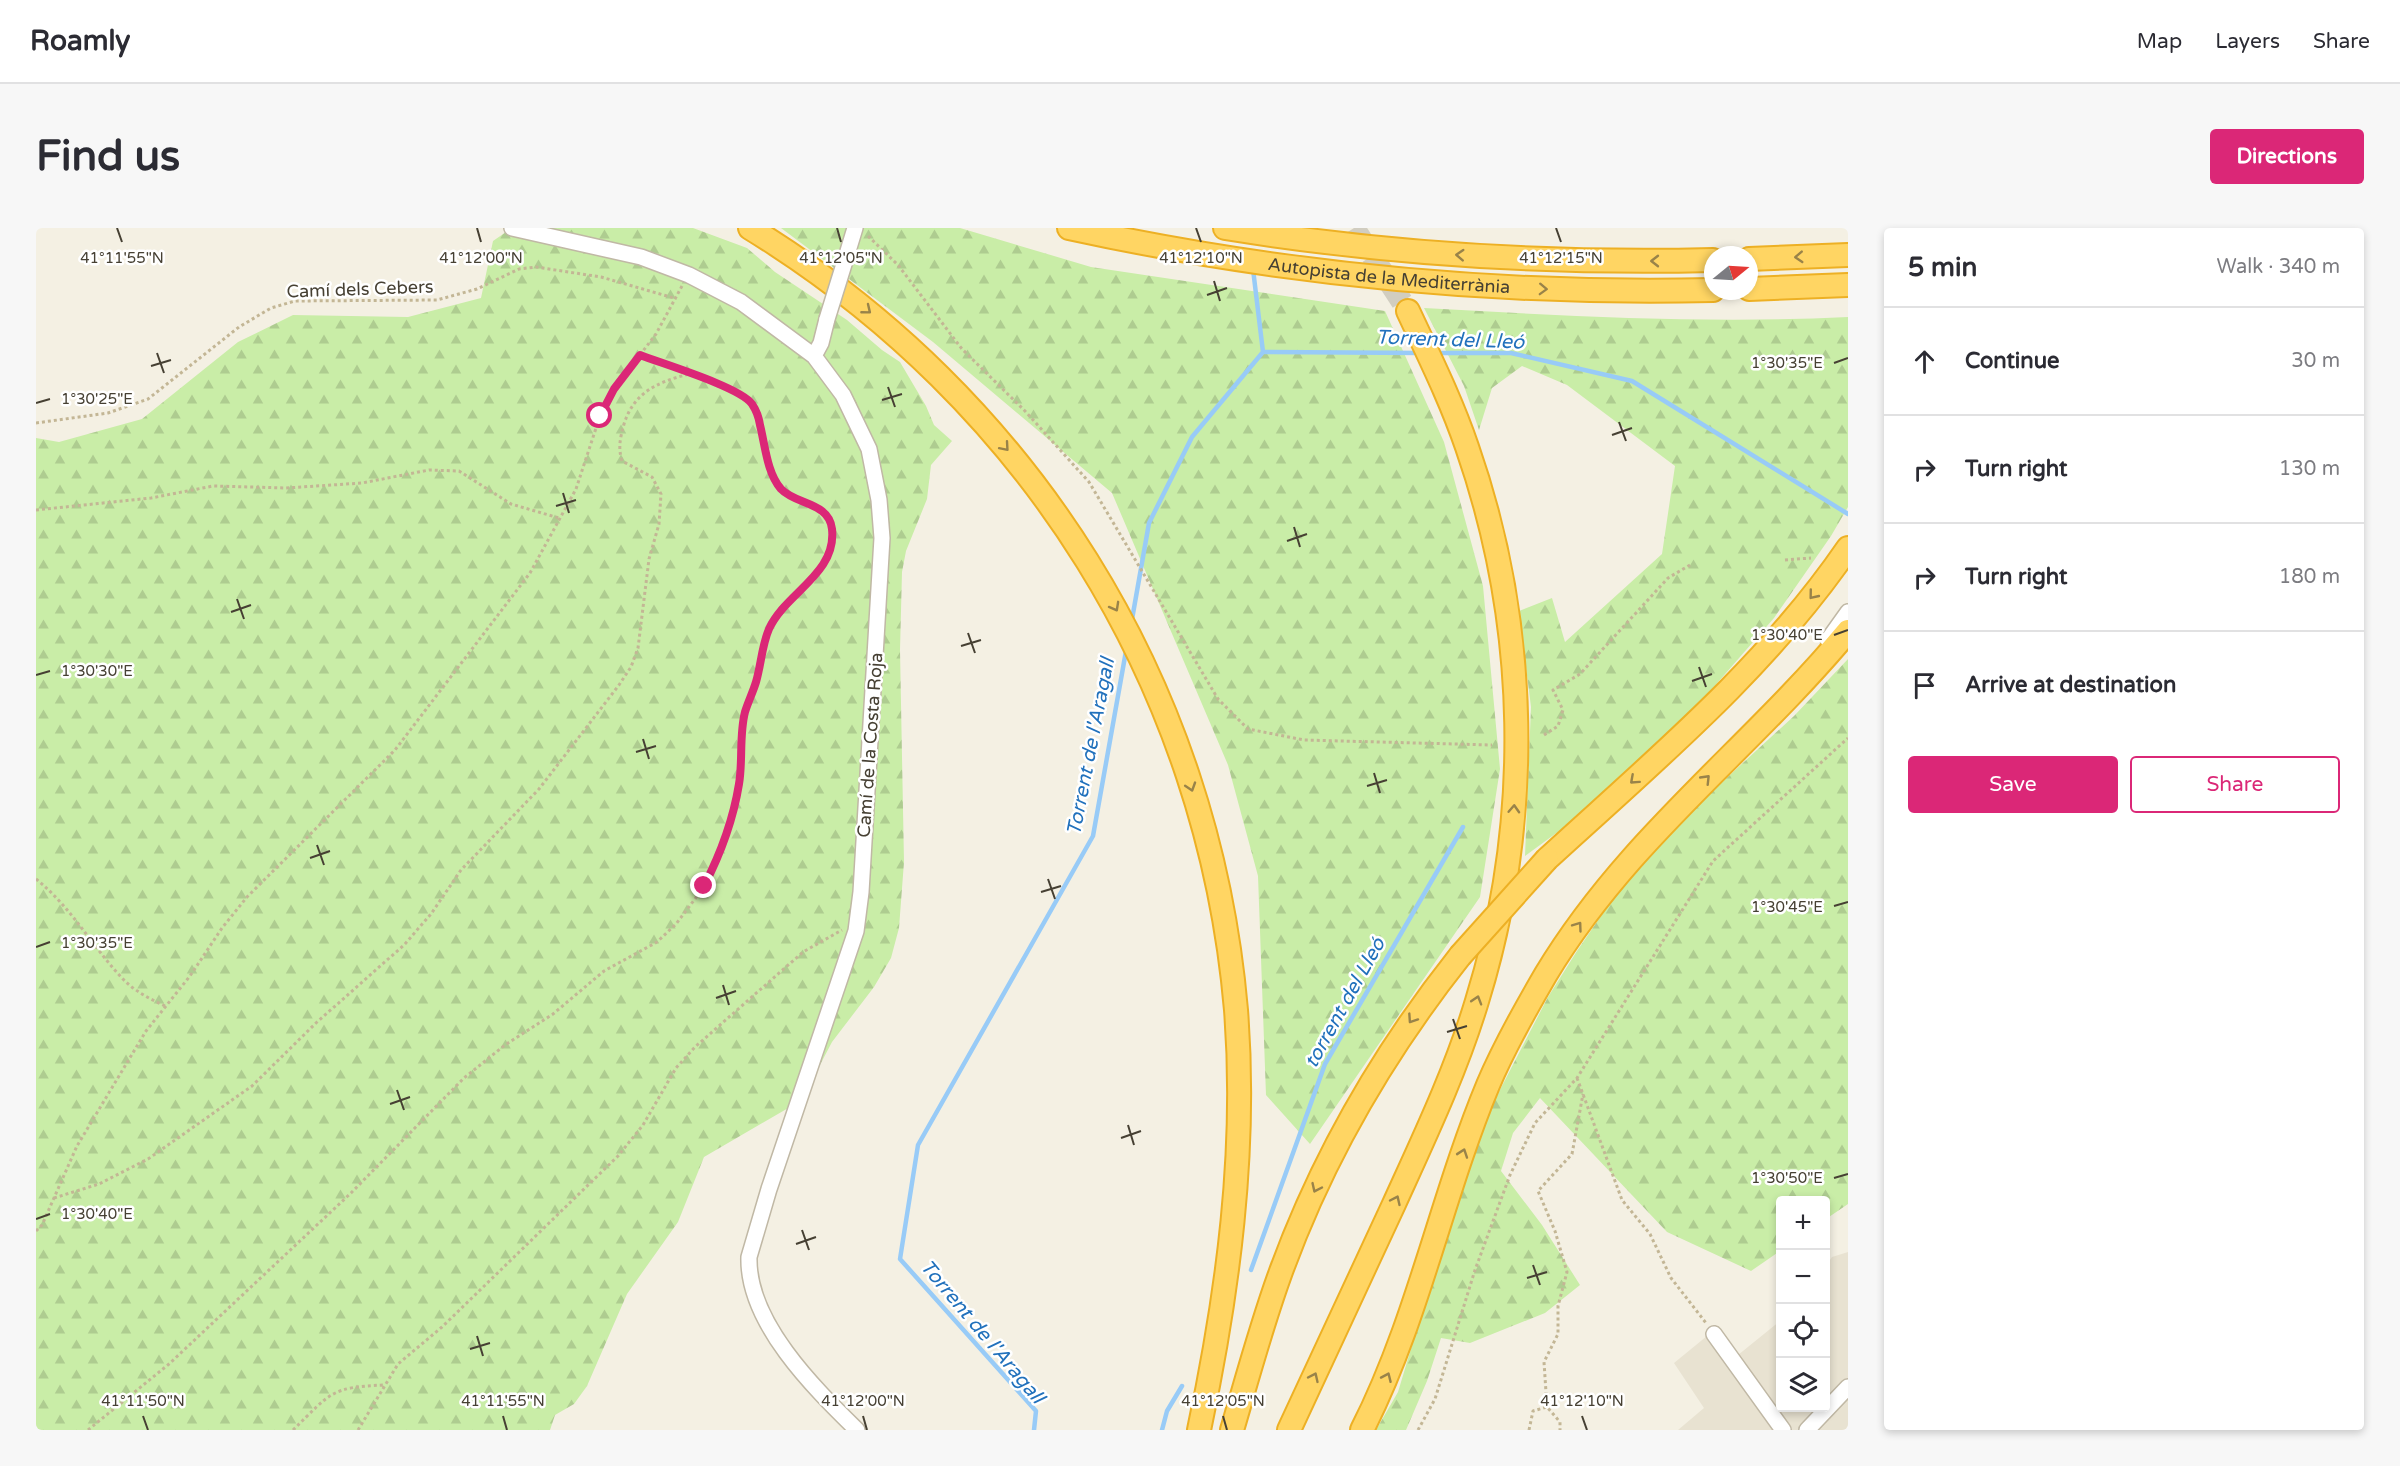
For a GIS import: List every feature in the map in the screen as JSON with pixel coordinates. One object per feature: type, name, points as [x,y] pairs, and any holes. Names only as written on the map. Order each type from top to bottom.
[{"type":"highway","points":[[750,228],[813,269],[900,338],[975,411],[1018,461],[1083,553],[1121,618],[1154,687],[1181,755],[1203,827],[1221,901],[1232,975],[1238,1050],[1238,1134],[1231,1238],[1221,1314],[1199,1430]]},
{"type":"highway","name":"Autopista de la Mediterrània","points":[[1069,228],[1250,262],[1401,279],[1555,289],[1704,290]]},
{"type":"highway","name":"Autopista de la Mediterrània","points":[[1225,228],[1320,242],[1449,254],[1600,261],[1704,260]]},
{"type":"highway","points":[[1758,259],[1848,255]]},
{"type":"highway","points":[[1758,289],[1848,285]]},
{"type":"highway","points":[[1289,1430],[1423,1141],[1458,1054],[1477,1002],[1496,931],[1514,816],[1517,737],[1514,673],[1497,554],[1467,446],[1439,375],[1408,311]]},
{"type":"highway","points":[[1233,1430],[1279,1276],[1321,1176],[1385,1060],[1460,956],[1547,859],[1685,735],[1747,674],[1800,612],[1848,548]]},
{"type":"highway","points":[[1362,1430],[1391,1369],[1405,1331],[1444,1209],[1489,1083],[1546,975],[1574,930],[1647,839],[1786,699],[1848,631]]},
{"type":"street","name":"Camí de la Costa Roja","points":[[512,228],[641,257],[689,275],[741,303],[814,356],[843,395],[863,433],[875,475],[882,538],[861,892],[856,931],[769,1189],[749,1257],[749,1268],[756,1298],[778,1340],[800,1369],[857,1430]]},
{"type":"street","points":[[814,356],[821,343],[845,261],[861,232]]},
{"type":"street","points":[[1786,699],[1848,612]]},
{"type":"street","points":[[1714,1334],[1783,1430]]},
{"type":"street","points":[[1806,1430],[1848,1387]]},
{"type":"path","points":[[861,232],[898,265],[962,349],[1025,411],[1089,483],[1218,699],[1248,729],[1304,740],[1492,746]]},
{"type":"path","name":"Camí dels Cebers","points":[[36,423],[108,413],[148,399],[239,327],[271,308],[294,301],[437,300],[477,289],[519,269],[536,267],[601,277],[674,297]]},
{"type":"path","points":[[36,1231],[77,1146],[146,1031],[248,897],[395,750],[530,573],[576,489],[600,416],[614,389],[656,334],[674,297],[689,275]]},
{"type":"path","points":[[88,1430],[117,1409],[178,1356],[351,1193],[464,1078],[505,1045],[553,1014],[604,971],[657,942],[676,924],[704,886],[723,849],[740,783],[745,713],[756,684],[768,630],[779,609],[820,570],[831,544],[832,526],[819,508],[790,497],[779,487],[771,471],[759,419],[751,402],[734,391],[640,355]]},
{"type":"path","points":[[53,1198],[99,1184],[148,1159],[252,1086],[316,1023],[404,945],[431,914],[461,870],[546,780],[619,685],[631,667],[638,648],[649,559],[659,524],[661,494],[652,477],[622,461],[618,445],[628,412],[641,394],[655,385],[690,374]]},
{"type":"path","points":[[36,510],[151,498],[213,486],[286,488],[362,483],[429,470],[459,471],[511,504],[560,518]]},
{"type":"path","points":[[1785,560],[1811,558]]},
{"type":"path","points":[[1544,735],[1558,726],[1563,710],[1553,690],[1580,674],[1668,578],[1690,565]]},
{"type":"path","points":[[1418,1430],[1435,1399],[1475,1270],[1509,1175],[1535,1123],[1577,1078],[1713,861],[1848,738]]},
{"type":"path","points":[[36,879],[59,897],[123,979],[145,996],[166,1006]]},
{"type":"path","points":[[358,1430],[398,1364],[442,1327],[618,1156],[643,1125],[676,1068],[695,1047],[803,952],[839,929],[856,931]]},
{"type":"path","points":[[1577,1078],[1622,1200],[1650,1234],[1671,1278],[1714,1334]]},
{"type":"path","points":[[1560,1430],[1560,1422],[1547,1407],[1544,1362],[1558,1334],[1558,1306],[1567,1272],[1555,1231],[1538,1191],[1572,1154],[1583,1094]]},
{"type":"path","points":[[293,1430],[330,1394],[349,1386],[385,1385]]},
{"type":"path","points":[[1529,1430],[1533,1412],[1547,1407]]},
{"type":"shaded area","points":[[1848,1252],[1848,1430],[1678,1430],[1704,1408],[1674,1363],[1707,1336],[1738,1355],[1776,1324],[1776,1412],[1830,1412],[1830,1260],[1832,1257]]},
{"type":"green space","points":[[512,228],[693,228],[747,248],[775,272],[847,320],[900,362],[926,406],[934,425],[952,441],[931,465],[927,499],[906,551],[902,572],[900,650],[904,862],[899,928],[891,958],[874,987],[832,1042],[811,1082],[790,1107],[704,1157],[678,1222],[627,1294],[587,1386],[574,1404],[555,1415],[550,1430],[36,1430],[36,438],[59,442],[142,419],[238,342],[293,315],[408,317],[481,298],[493,241]]},
{"type":"green space","points":[[781,228],[960,228],[1091,267],[1385,311],[1444,442],[1483,586],[1500,769],[1480,897],[1310,1144],[1266,1095],[1258,876],[1228,765],[1112,493],[933,342]]},
{"type":"green space","points":[[1424,308],[1689,319],[1848,317],[1848,507],[1831,536],[1774,618],[1698,705],[1570,823],[1525,856],[1531,707],[1519,611],[1552,598],[1565,642],[1662,554],[1675,466],[1567,385],[1522,366],[1492,388],[1479,430],[1464,386]]},
{"type":"green space","points":[[1848,659],[1848,1204],[1830,1216],[1830,1196],[1776,1196],[1776,1254],[1751,1271],[1667,1232],[1540,1098],[1513,1133],[1501,1171],[1542,1225],[1580,1285],[1545,1313],[1470,1343],[1441,1338],[1427,1381],[1406,1430],[1376,1430],[1398,1392],[1452,1213],[1490,1109],[1548,997],[1618,891],[1670,830],[1794,716]]},
{"type":"waterway","name":"Torrent de l'Aragall","points":[[1131,625],[1149,523],[1192,437],[1263,352],[1253,269]]},
{"type":"waterway","name":"Torrent del Lleó","points":[[1263,352],[1421,353]]},
{"type":"waterway","name":"Torrent del Lleó","points":[[1435,353],[1511,353],[1632,381],[1848,514]]},
{"type":"waterway","name":"Torrent de l'Aragall","points":[[1034,1430],[1036,1411],[900,1259],[918,1145],[1093,836],[1126,651]]},
{"type":"waterway","name":"torrent del Lleó","points":[[1251,1270],[1325,1064],[1463,827]]},
{"type":"waterway","name":"torrent del Lleó","points":[[1162,1430],[1167,1411],[1182,1386]]},
{"type":"tunnel","points":[[1354,228],[1408,311]]},
{"type":"route","points":[[600,416],[614,389],[640,355],[734,391],[751,402],[759,419],[771,471],[779,487],[790,497],[819,508],[832,526],[831,544],[820,570],[779,609],[768,630],[756,684],[745,713],[740,783],[731,824],[723,849],[704,886]]}]
